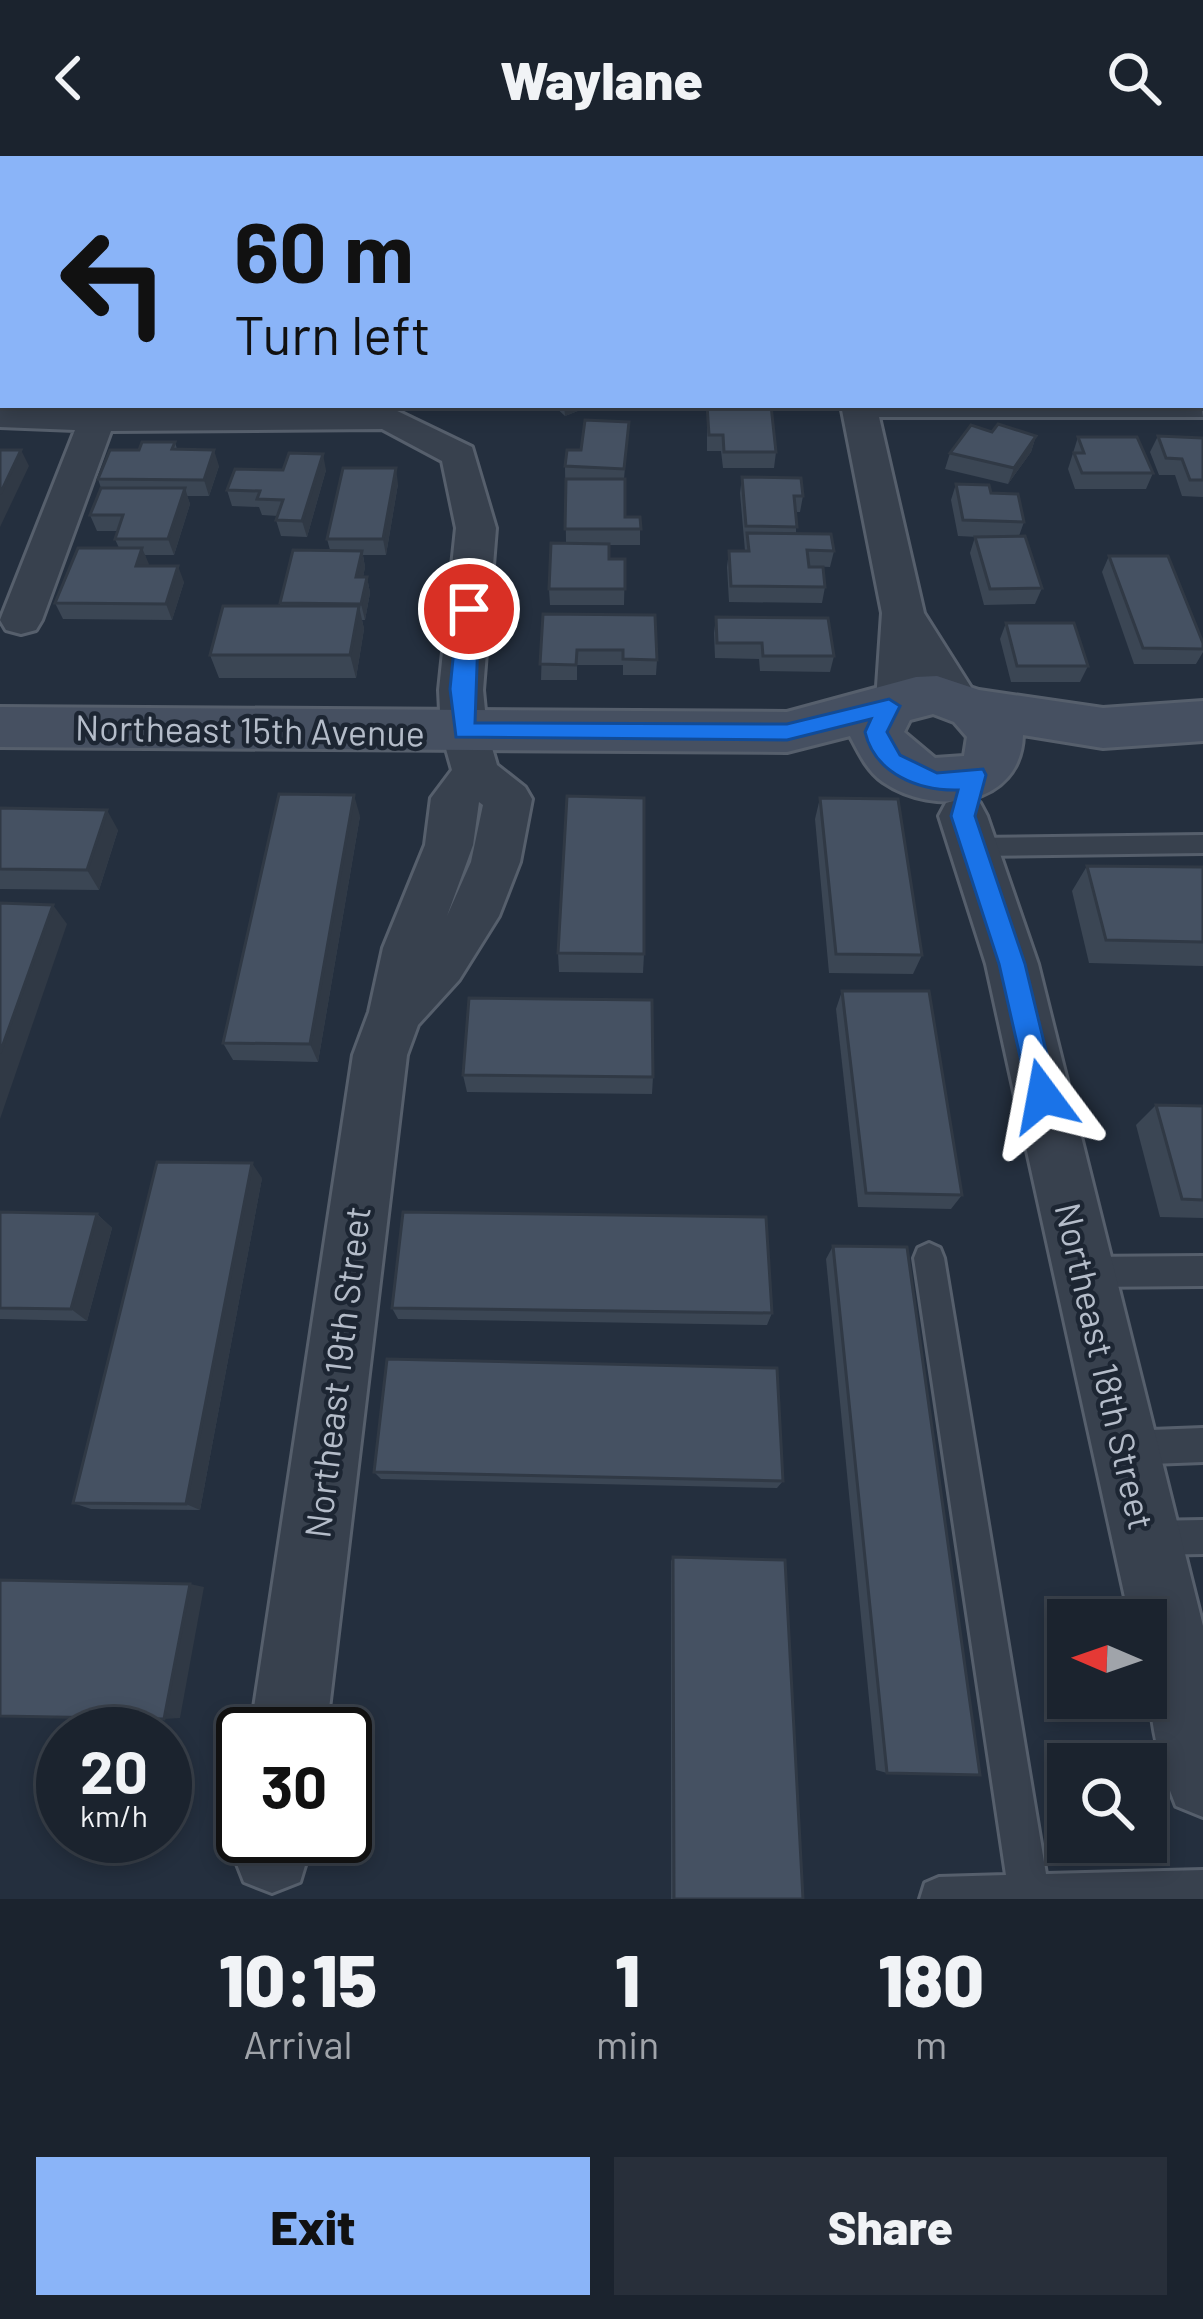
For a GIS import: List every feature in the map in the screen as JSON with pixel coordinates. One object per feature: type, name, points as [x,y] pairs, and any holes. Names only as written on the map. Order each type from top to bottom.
[{"type":"street","points":[[859,408],[903,613],[897,735],[934,782],[962,781],[973,802]]},
{"type":"street","points":[[0,416],[389,418],[459,455],[476,528],[461,689],[470,753]]},
{"type":"street","points":[[21,620],[97,420]]},
{"type":"street","points":[[903,613],[965,704],[995,732],[994,760],[973,802]]},
{"type":"street","points":[[897,735],[937,695],[1103,728],[1203,721]]},
{"type":"street","name":"Northeast 15th Avenue","points":[[0,727],[470,753],[787,732],[897,735]]},
{"type":"street","name":"Northeast 19th Street","points":[[292,1707],[380,1054],[396,1012],[434,977],[481,909],[502,852],[508,799],[470,753]]},
{"type":"street","points":[[973,802],[1076,754],[1203,756]]},
{"type":"street","name":"Northeast 18th Street","points":[[973,802],[1125,1448],[1175,1537],[1202,1767]]},
{"type":"lane","points":[[973,802],[1203,844]]},
{"type":"lane","points":[[929,1258],[1029,1894]]},
{"type":"lane","points":[[1084,1272],[1203,1271]]},
{"type":"lane","points":[[1125,1448],[1203,1445]]},
{"type":"lane","points":[[939,1898],[1203,1890]]},
{"type":"building","points":[[707,408],[771,408],[776,452],[724,452],[723,435],[709,435]]},
{"type":"building","points":[[585,420],[629,422],[624,469],[565,466],[567,450],[581,450]]},
{"type":"building","points":[[998,424],[1036,436],[1014,468],[950,453],[971,425],[992,432]]},
{"type":"building","points":[[1158,436],[1203,438],[1203,480],[1190,480],[1182,459],[1166,458]]},
{"type":"building","points":[[1078,437],[1137,437],[1153,473],[1082,473],[1074,453],[1084,453]]},
{"type":"building","points":[[142,442],[175,442],[172,449],[214,450],[204,480],[98,479],[110,450],[139,450]]},
{"type":"building","points":[[0,450],[21,450],[0,494]]},
{"type":"building","points":[[289,453],[323,454],[302,521],[276,520],[283,500],[257,499],[260,491],[227,490],[235,469],[283,470]]},
{"type":"building","points":[[343,468],[396,468],[383,539],[327,539]]},
{"type":"building","points":[[742,477],[801,478],[803,496],[794,496],[797,527],[746,526]]},
{"type":"building","points":[[566,479],[625,479],[625,517],[640,517],[641,529],[565,529]]},
{"type":"building","points":[[956,484],[989,485],[991,493],[1018,494],[1024,522],[963,520]]},
{"type":"building","points":[[101,488],[185,488],[168,539],[115,539],[123,515],[90,515]]},
{"type":"building","points":[[747,533],[831,534],[834,551],[807,550],[809,567],[823,567],[825,587],[731,586],[729,551],[749,551]]},
{"type":"building","points":[[1025,536],[1042,588],[990,589],[975,537]]},
{"type":"building","points":[[551,543],[609,544],[609,559],[625,559],[625,589],[549,589]]},
{"type":"building","points":[[78,548],[142,548],[136,566],[178,566],[166,604],[55,603]]},
{"type":"building","points":[[293,550],[362,551],[356,577],[367,577],[361,604],[280,603]]},
{"type":"building","points":[[1109,556],[1168,556],[1203,649],[1143,648]]},
{"type":"building","points":[[223,606],[359,606],[350,655],[210,655]]},
{"type":"building","points":[[543,614],[655,615],[657,660],[623,659],[623,650],[577,650],[576,665],[540,664]]},
{"type":"building","points":[[716,617],[828,618],[834,656],[763,656],[762,643],[717,643]]},
{"type":"building","points":[[1006,623],[1074,623],[1088,666],[1017,666]]},
{"type":"building","points":[[279,794],[354,795],[310,1044],[223,1043]]},
{"type":"building","points":[[567,796],[644,798],[644,954],[558,953]]},
{"type":"building","points":[[820,798],[898,799],[922,955],[836,954]]},
{"type":"building","points":[[0,808],[107,810],[87,870],[0,869]]},
{"type":"building","points":[[1087,866],[1203,867],[1203,942],[1106,940]]},
{"type":"building","points":[[0,903],[53,905],[0,1053]]},
{"type":"building","points":[[842,991],[929,991],[962,1195],[866,1193]]},
{"type":"building","points":[[469,998],[652,1000],[653,1077],[463,1075]]},
{"type":"building","points":[[1156,1105],[1203,1106],[1203,1200],[1182,1199]]},
{"type":"building","points":[[157,1162],[252,1163],[186,1504],[73,1503]]},
{"type":"building","points":[[0,1212],[97,1214],[71,1309],[0,1308]]},
{"type":"building","points":[[403,1212],[766,1217],[772,1313],[392,1308]]},
{"type":"building","points":[[833,1246],[907,1247],[980,1775],[887,1773]]},
{"type":"building","points":[[387,1359],[777,1368],[783,1481],[374,1472]]},
{"type":"building","points":[[673,1557],[785,1560],[803,1899],[674,1899]]},
{"type":"building","points":[[0,1580],[190,1584],[166,1707],[36,1707],[36,1717],[0,1716]]},
{"type":"route","points":[[469,609],[461,689],[464,731],[787,732],[889,706],[876,732],[880,748],[891,761],[934,782],[962,781],[974,775],[963,816],[1012,964],[1043,1096]]}]
